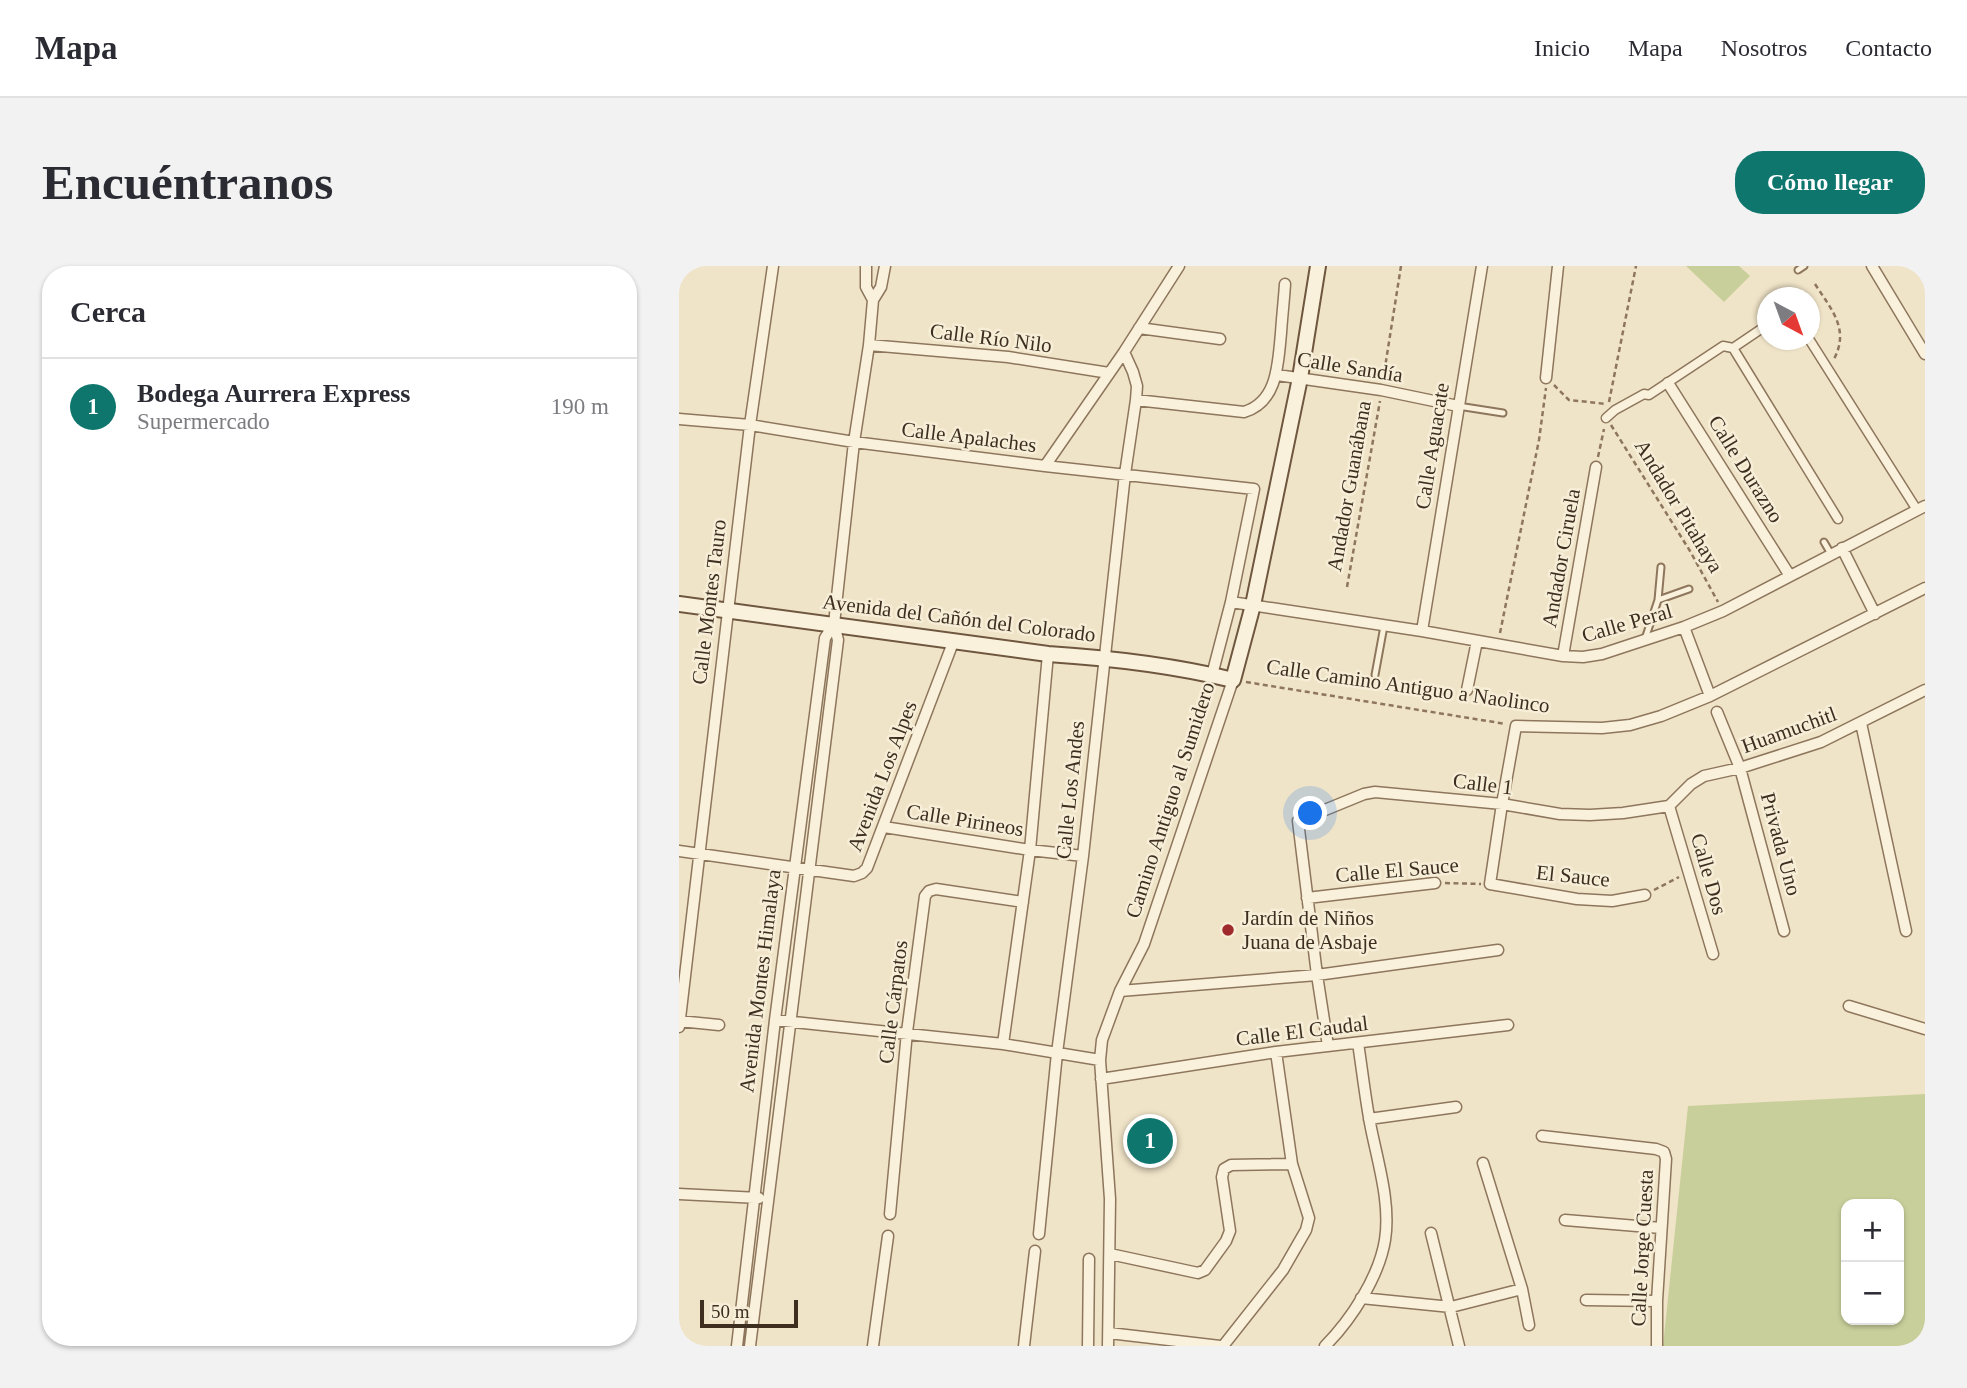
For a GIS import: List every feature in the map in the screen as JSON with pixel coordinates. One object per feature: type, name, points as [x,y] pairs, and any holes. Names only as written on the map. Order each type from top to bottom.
[{"type":"main road","name":"Camino Antiguo al Sumidero","points":[[1233,680],[1253,605],[1300,378],[1318,266]]},
{"type":"main road","name":"Avenida del Cañón del Colorado","points":[[679,604],[1048,654],[1103,657],[1233,680]]},
{"type":"street","points":[[679,272],[680,266]]},
{"type":"street","name":"Calle Montes Tauro","points":[[679,1027],[727,610],[773,266]]},
{"type":"street","name":"Avenida Montes Himalaya","points":[[866,266],[866,287],[873,300]]},
{"type":"street","name":"Avenida Montes Himalaya","points":[[750,1346],[838,640],[834,624],[855,442],[873,300],[881,287],[885,266]]},
{"type":"street","points":[[1045,466],[1124,352],[1179,266]]},
{"type":"street","name":"Calle Aguacate","points":[[1422,631],[1482,266]]},
{"type":"street","points":[[1546,378],[1558,266]]},
{"type":"street","points":[[1872,266],[1925,354]]},
{"type":"street","points":[[1136,400],[1244,412],[1254,409],[1268,395],[1277,375],[1285,284]]},
{"type":"street","points":[[1139,328],[1220,339]]},
{"type":"street","points":[[1606,418],[1644,394],[1649,395],[1723,346],[1733,348],[1757,331]]},
{"type":"street","name":"Calle Río Nilo","points":[[869,345],[1008,357],[1109,373]]},
{"type":"street","points":[[1733,348],[1838,519]]},
{"type":"street","points":[[1816,350],[1921,508]]},
{"type":"street","name":"Calle Los Andes","points":[[1039,1234],[1103,657],[1136,400],[1135,379],[1124,352]]},
{"type":"street","name":"Calle Sandía","points":[[1277,375],[1381,390],[1458,406]]},
{"type":"street","name":"Calle Durazno","points":[[1668,383],[1790,576]]},
{"type":"street","name":"Calle Apalaches","points":[[679,419],[750,425],[855,442],[1254,489],[1231,602]]},
{"type":"street","name":"Andador Ciruela","points":[[1563,656],[1596,467]]},
{"type":"street","name":"Calle Peral","points":[[1231,602],[1583,657],[1602,654],[1723,611],[1921,508]]},
{"type":"street","points":[[1842,548],[1875,614]]},
{"type":"street","name":"Calle Camino Antiguo a Naolinco","points":[[1516,726],[1602,728],[1630,725],[1661,716],[1710,696],[1925,588]]},
{"type":"street","points":[[1212,675],[1231,602]]},
{"type":"street","name":"Avenida Montes Himalaya","points":[[737,1346],[794,866],[825,638],[834,624]]},
{"type":"street","points":[[1684,627],[1710,696]]},
{"type":"street","name":"Avenida Los Alpes","points":[[809,869],[855,876],[867,868],[954,640]]},
{"type":"street","points":[[1467,690],[1477,642]]},
{"type":"street","name":"Calle Los Andes","points":[[1003,1044],[1030,850],[1048,654]]},
{"type":"street","name":"Camino Antiguo al Sumidero","points":[[1108,1346],[1110,1199],[1100,1060],[1102,1040],[1120,990],[1144,944],[1233,680]]},
{"type":"street","name":"Huamuchitl","points":[[1669,806],[1691,784],[1704,776],[1740,768],[1821,742],[1925,691]]},
{"type":"street","name":"Privada Uno","points":[[1717,712],[1740,768],[1784,931]]},
{"type":"street","points":[[1861,723],[1906,931]]},
{"type":"street","points":[[1490,884],[1516,726]]},
{"type":"street","name":"Calle 1","points":[[1307,898],[1298,821],[1364,794],[1375,792],[1502,804],[1560,814],[1623,813],[1669,806]]},
{"type":"street","name":"Calle Dos","points":[[1669,806],[1713,954]]},
{"type":"street","name":"Calle Pirineos","points":[[884,827],[1083,856]]},
{"type":"street","points":[[679,851],[809,869]]},
{"type":"street","name":"Calle El Sauce","points":[[1307,898],[1435,883]]},
{"type":"street","name":"El Sauce","points":[[1490,884],[1577,899],[1612,901],[1645,895]]},
{"type":"street","name":"Calle Cárpatos","points":[[890,1214],[907,1032],[925,896],[936,889],[1023,902]]},
{"type":"street","points":[[1307,898],[1328,1046]]},
{"type":"street","points":[[1120,990],[1317,975],[1498,950]]},
{"type":"street","points":[[1849,1006],[1925,1029]]},
{"type":"street","points":[[775,1020],[907,1032],[1100,1060]]},
{"type":"street","points":[[679,1021],[719,1025]]},
{"type":"street","name":"Calle El Caudal","points":[[1101,1079],[1276,1052],[1508,1025]]},
{"type":"street","points":[[1325,1346],[1338,1333],[1361,1298],[1378,1267],[1385,1239],[1386,1207],[1358,1043]]},
{"type":"street","points":[[1109,1333],[1222,1346],[1283,1270],[1306,1230],[1309,1218],[1292,1164],[1276,1052]]},
{"type":"street","points":[[1369,1119],[1456,1107]]},
{"type":"street","name":"Calle Jorge Cuesta","points":[[1542,1136],[1664,1152],[1666,1159],[1657,1301],[1657,1346]]},
{"type":"street","points":[[1483,1163],[1522,1289],[1529,1325]]},
{"type":"street","points":[[1111,1254],[1198,1273],[1205,1270],[1230,1231],[1221,1177],[1224,1169],[1231,1165],[1292,1164]]},
{"type":"street","points":[[679,1194],[769,1199]]},
{"type":"street","points":[[751,1219],[767,1221]]},
{"type":"street","points":[[1565,1220],[1661,1228]]},
{"type":"street","points":[[1431,1233],[1459,1346]]},
{"type":"street","points":[[873,1346],[888,1236]]},
{"type":"street","points":[[1024,1346],[1035,1251]]},
{"type":"street","points":[[1088,1346],[1089,1259]]},
{"type":"street","points":[[1361,1298],[1451,1307],[1522,1289]]},
{"type":"street","points":[[1586,1300],[1657,1301]]},
{"type":"lane","points":[[1458,406],[1503,412]]},
{"type":"lane","points":[[1824,542],[1831,554]]},
{"type":"lane","points":[[1645,639],[1658,600],[1661,567]]},
{"type":"lane","points":[[1658,600],[1689,589]]},
{"type":"lane","points":[[1375,675],[1384,626]]},
{"type":"path","name":"Andador Guanábana","points":[[1347,587],[1401,266]]},
{"type":"path","points":[[1546,378],[1569,400],[1609,404],[1636,266]]},
{"type":"path","points":[[1815,284],[1841,330],[1836,357],[1828,368]]},
{"type":"path","points":[[1497,645],[1538,440],[1546,378]]},
{"type":"path","points":[[1596,467],[1606,418]]},
{"type":"path","name":"Andador Pitahaya","points":[[1606,418],[1690,551],[1723,611]]},
{"type":"path","name":"Calle Camino Antiguo a Naolinco","points":[[1233,680],[1516,726]]},
{"type":"path","points":[[1645,895],[1688,871]]},
{"type":"path","name":"Calle El Sauce","points":[[1435,883],[1490,884]]},
{"type":"green space","points":[[1686,266],[1739,266],[1750,276],[1724,302]]},
{"type":"green space","points":[[1925,1094],[1925,1346],[1663,1346],[1688,1106]]},
{"type":"place","name":"Jardín de Niños Juana de Asbaje","points":[[1228,930]]},
{"type":"place","name":"Bodega Aurrera Express","points":[[1150,1141]]}]
